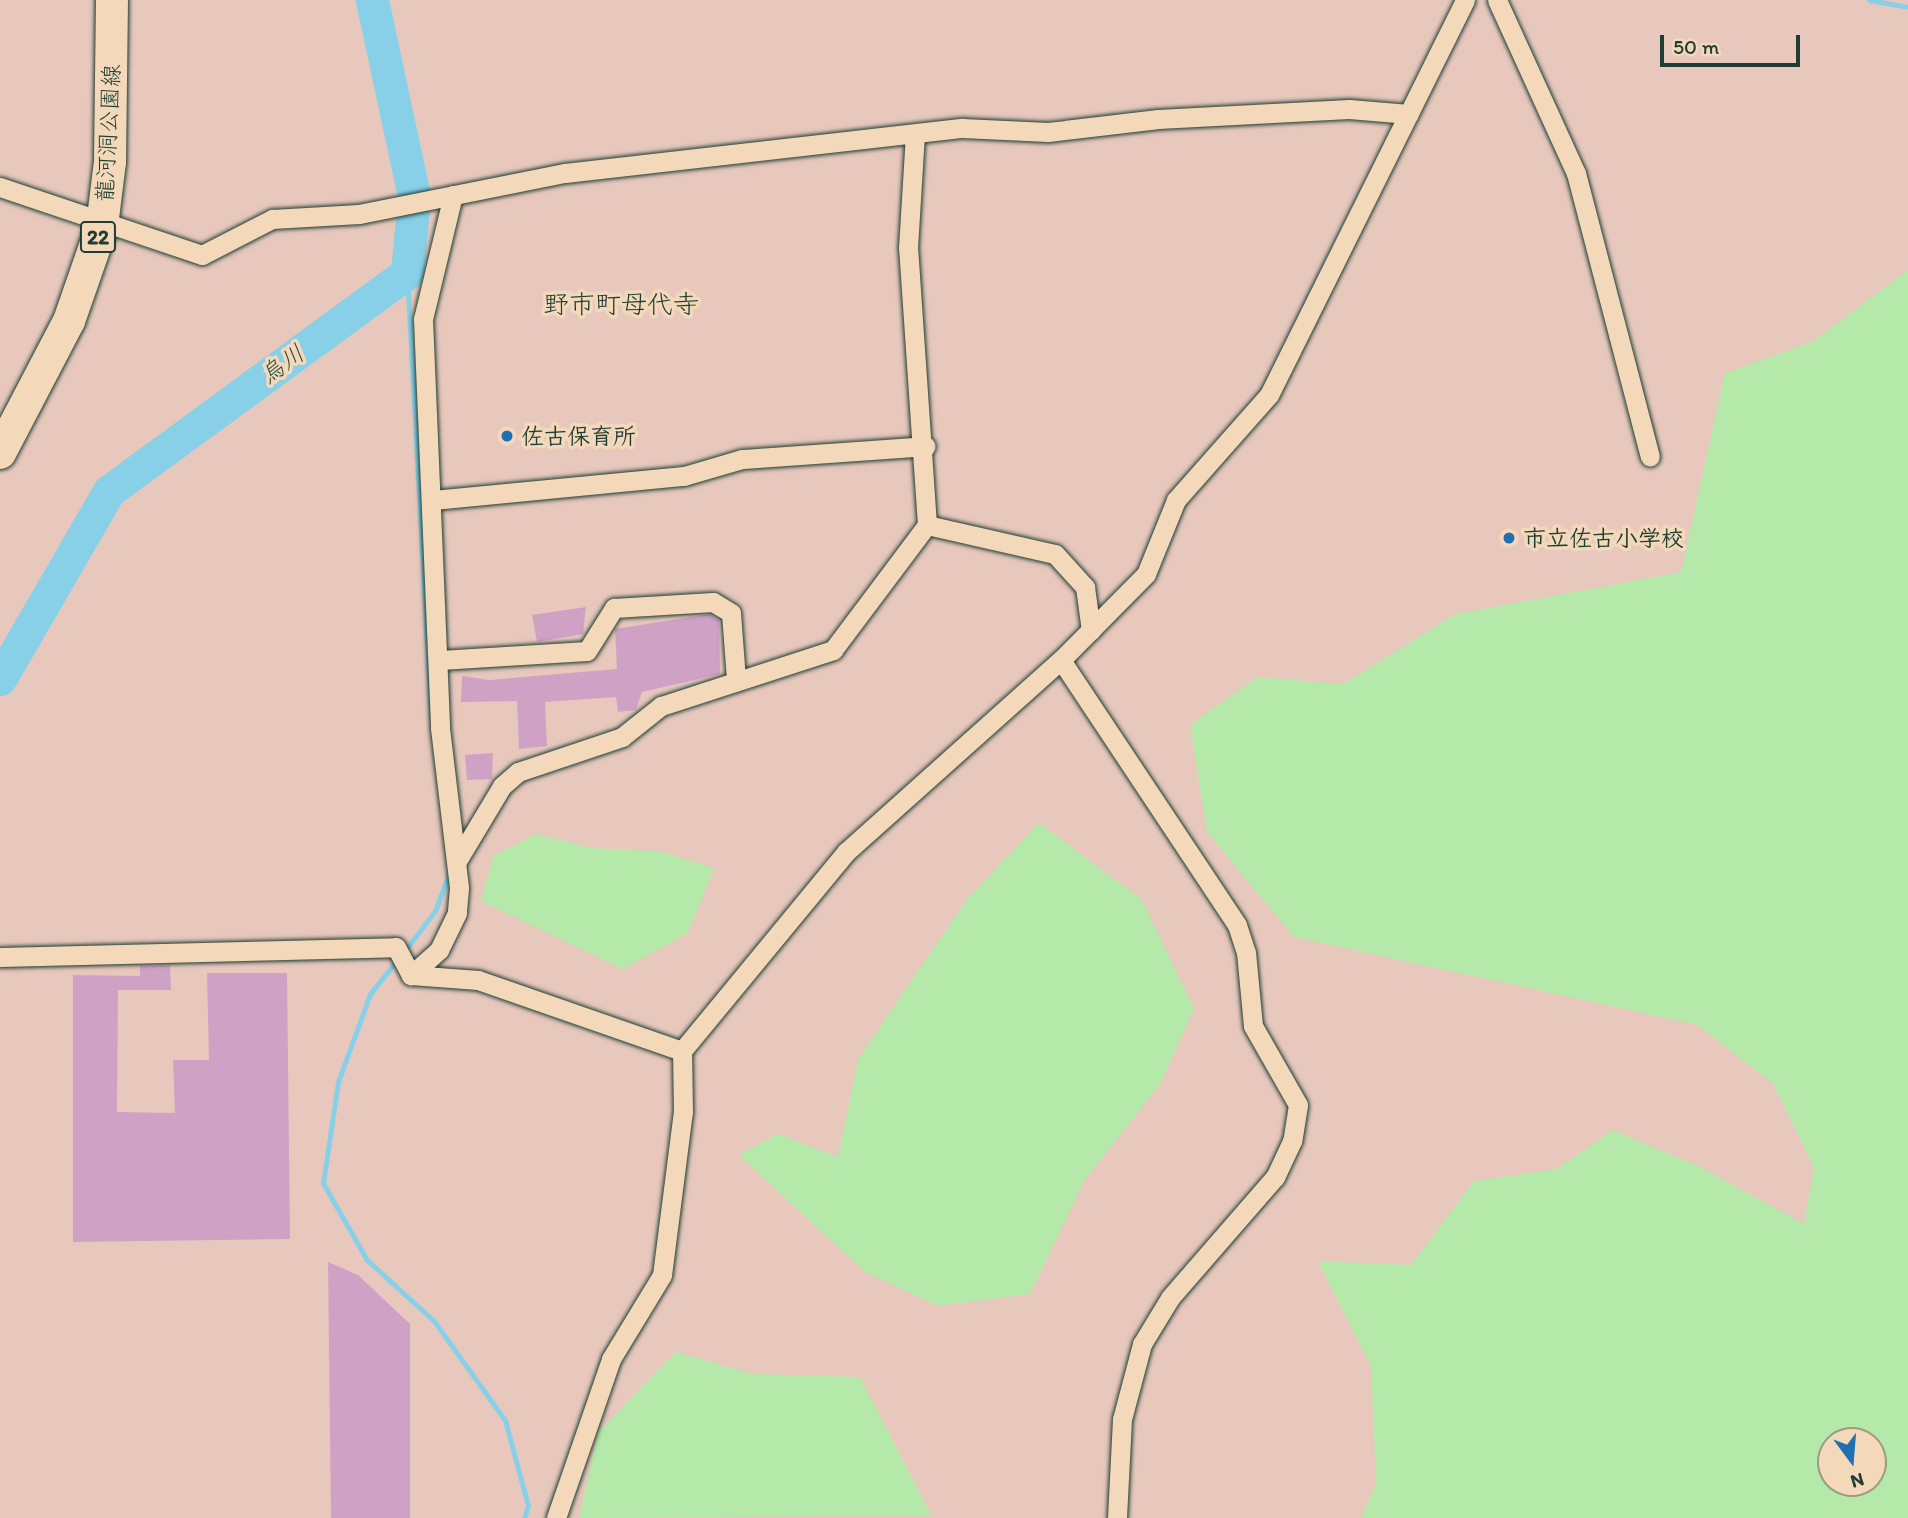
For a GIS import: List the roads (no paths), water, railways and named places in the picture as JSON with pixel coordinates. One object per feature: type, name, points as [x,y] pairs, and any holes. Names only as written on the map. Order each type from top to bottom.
[{"type":"main road","name":"龍河洞公園線","points":[[0,453],[69,321],[102,226],[110,162],[112,0]]},
{"type":"street","points":[[556,1518],[611,1359],[662,1275],[683,1112],[682,1051],[846,852],[1061,660],[1146,574],[1176,500],[1269,395],[1465,0]]},
{"type":"street","points":[[1497,0],[1576,173],[1650,457]]},
{"type":"street","points":[[0,187],[102,226],[202,255],[271,219],[394,206],[565,173],[962,128],[1048,132],[1158,119],[1349,109],[1409,114]]},
{"type":"street","points":[[457,861],[502,786],[518,772],[622,737],[662,706],[833,650],[927,525],[926,446],[908,248],[915,135]]},
{"type":"street","points":[[411,975],[439,950],[457,913],[457,861],[440,728],[440,660],[423,319],[447,196]]},
{"type":"street","points":[[433,500],[684,476],[742,459],[926,446]]},
{"type":"street","points":[[927,525],[1055,554],[1085,587],[1091,631]]},
{"type":"street","points":[[440,660],[587,651],[614,608],[713,601],[731,613],[736,681]]},
{"type":"street","points":[[1061,660],[1237,925],[1246,951],[1253,1026],[1298,1105],[1292,1141],[1275,1177],[1170,1298],[1142,1344],[1122,1419],[1117,1518]]},
{"type":"street","points":[[0,957],[396,947],[411,975]]},
{"type":"street","points":[[411,975],[478,980],[682,1051]]},
{"type":"waterway","name":"烏川","points":[[0,679],[109,491],[407,273],[414,196],[372,0]]},
{"type":"waterway","points":[[1869,0],[1908,7]]},
{"type":"waterway","points":[[407,273],[431,720]]},
{"type":"waterway","points":[[403,953],[435,911],[450,871]]},
{"type":"waterway","points":[[397,960],[370,994],[338,1082],[323,1183],[367,1260],[434,1321],[505,1420],[528,1506],[524,1518]]},
{"type":"place","name":"佐古保育所","points":[[507,436]]},
{"type":"place","name":"市立佐古小学校","points":[[1509,538]]},
{"type":"district","name":"野市町母代寺","points":[[621,305]]}]
